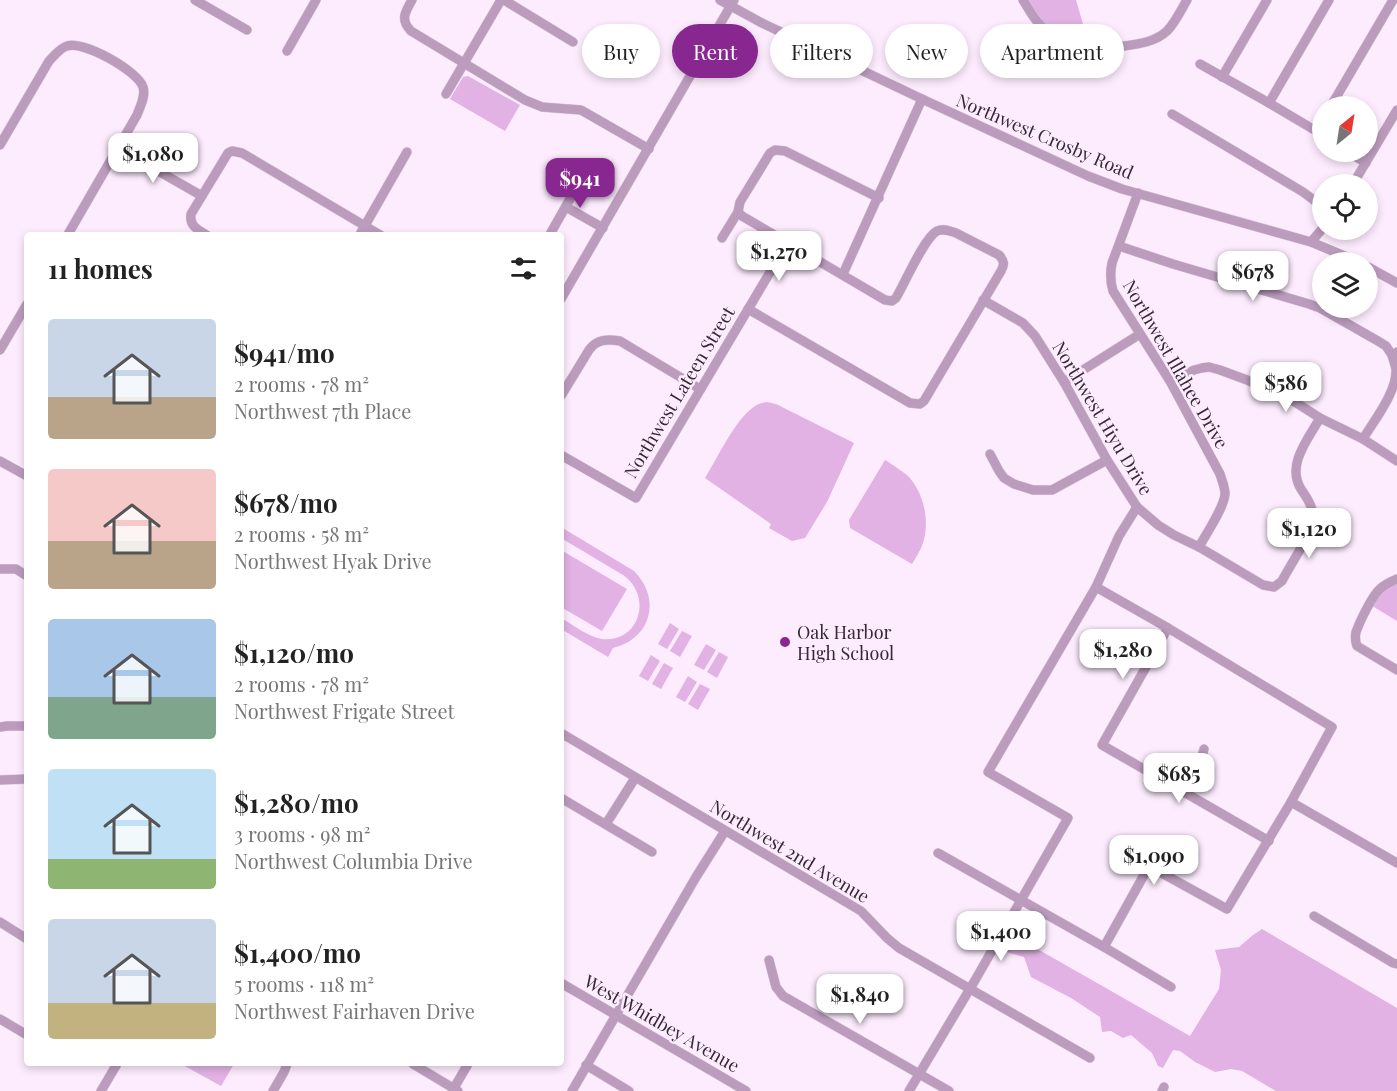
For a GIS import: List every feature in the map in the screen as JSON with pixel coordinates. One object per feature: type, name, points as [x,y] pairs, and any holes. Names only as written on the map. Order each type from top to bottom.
[{"type":"street","points":[[195,0],[247,30]]},
{"type":"street","points":[[211,9],[217,0]]},
{"type":"street","points":[[287,51],[316,0]]},
{"type":"street","points":[[411,0],[403,20],[408,29],[525,100],[542,107],[581,110],[649,149]]},
{"type":"street","points":[[446,94],[502,0],[573,42]]},
{"type":"street","name":"Northwest Crosby Road","points":[[720,0],[733,3],[922,99],[1088,176],[1138,193],[1311,242],[1335,252]]},
{"type":"street","points":[[1023,0],[1035,19],[1046,30],[1060,40],[1088,49],[1140,44],[1156,39],[1167,31],[1187,0]]},
{"type":"street","points":[[1222,77],[1267,0]]},
{"type":"street","points":[[1269,103],[1329,0]]},
{"type":"street","points":[[1337,96],[1393,0]]},
{"type":"street","points":[[564,294],[733,3]]},
{"type":"street","points":[[0,145],[49,61],[67,45],[86,47],[132,73],[143,88],[137,115],[69,232]]},
{"type":"street","points":[[1200,64],[1312,128]]},
{"type":"street","points":[[843,274],[922,99]]},
{"type":"street","points":[[1359,174],[1397,110]]},
{"type":"street","points":[[1172,114],[1312,199]]},
{"type":"street","points":[[118,148],[202,196]]},
{"type":"street","points":[[722,238],[738,212],[740,202],[770,153],[778,150],[785,151],[879,198]]},
{"type":"street","points":[[202,232],[193,226],[190,214],[228,153],[237,151],[375,232]]},
{"type":"street","points":[[362,232],[407,152]]},
{"type":"street","points":[[551,232],[587,169]]},
{"type":"street","name":"Northwest Illahee Drive","points":[[1138,193],[1112,262],[1110,281],[1113,291],[1170,381],[1220,474],[1225,497],[1199,548]]},
{"type":"street","points":[[566,207],[603,228]]},
{"type":"street","points":[[738,212],[885,300],[892,301],[900,291],[930,237],[940,230],[949,230],[992,250],[999,255],[1004,265],[928,396],[920,404],[910,403],[748,309]]},
{"type":"street","name":"Northwest Lateen Street","points":[[564,457],[636,498],[788,242]]},
{"type":"street","points":[[1119,246],[1309,303],[1378,341],[1395,353],[1395,381],[1392,391],[1363,439]]},
{"type":"street","points":[[1378,273],[1397,283]]},
{"type":"street","name":"Northwest Hiyu Drive","points":[[983,300],[1029,328],[1064,382],[1107,460],[1137,507],[1174,535],[1263,585],[1274,586],[1282,581],[1310,531],[1313,518],[1312,508],[1295,474],[1301,452],[1320,418]]},
{"type":"street","points":[[0,350],[24,309]]},
{"type":"street","points":[[1064,382],[1140,334]]},
{"type":"street","points":[[564,391],[593,344],[601,340],[620,341],[700,389]]},
{"type":"street","points":[[1170,381],[1194,370],[1209,367],[1247,380],[1295,402],[1320,418],[1363,439],[1397,461]]},
{"type":"street","points":[[990,454],[1004,478],[1033,490],[1052,490],[1107,460]]},
{"type":"street","points":[[0,461],[24,475]]},
{"type":"street","points":[[909,1091],[1022,901],[1068,818],[988,772],[1096,587],[1119,536],[1137,507]]},
{"type":"street","points":[[0,569],[16,569],[24,574]]},
{"type":"street","points":[[1397,579],[1378,590],[1356,632],[1355,639],[1357,646],[1397,670]]},
{"type":"street","points":[[1096,587],[1332,727],[1269,841],[1227,909],[1149,866],[1104,947]]},
{"type":"street","points":[[1168,628],[1102,745],[1269,841]]},
{"type":"street","points":[[0,727],[24,726]]},
{"type":"street","name":"Northwest 2nd Avenue","points":[[564,735],[861,911],[893,944],[1090,1058]]},
{"type":"street","points":[[1186,793],[1200,765],[1204,749]]},
{"type":"street","points":[[606,824],[635,778]]},
{"type":"street","points":[[0,780],[24,780]]},
{"type":"street","points":[[564,800],[652,852]]},
{"type":"street","points":[[1291,802],[1397,863]]},
{"type":"street","points":[[572,1091],[725,831]]},
{"type":"street","points":[[938,852],[1171,987]]},
{"type":"street","points":[[1314,916],[1397,964]]},
{"type":"street","points":[[0,922],[24,937]]},
{"type":"street","points":[[769,960],[776,987],[783,996],[949,1091]]},
{"type":"street","name":"West Whidbey Avenue","points":[[564,984],[746,1091]]},
{"type":"street","points":[[0,1019],[24,1033]]},
{"type":"street","points":[[586,1065],[629,1091]]},
{"type":"street","points":[[101,1091],[116,1066]]},
{"type":"street","points":[[273,1091],[286,1066]]},
{"type":"street","points":[[416,1066],[456,1090],[467,1066]]},
{"type":"shaded area","points":[[1023,0],[1076,0],[1083,24],[1045,24]]},
{"type":"shaded area","points":[[468,76],[520,105],[505,131],[450,99],[463,77]]},
{"type":"shaded area","points":[[767,402],[776,404],[854,443],[827,502],[805,538],[792,541],[769,528],[771,524],[705,478],[731,433],[744,416],[752,408]]},
{"type":"shaded area","points":[[885,460],[908,476],[922,499],[926,517],[925,535],[912,564],[850,528],[849,520]]},
{"type":"shaded area","points":[[564,529],[634,571],[643,582],[648,594],[650,605],[644,627],[626,643],[613,648],[608,657],[564,631],[564,620],[592,636],[602,639],[626,634],[638,616],[640,606],[638,594],[623,575],[564,540]]},
{"type":"shaded area","points":[[564,552],[627,589],[602,631],[564,609]]},
{"type":"shaded area","points":[[1397,579],[1397,621],[1369,604]]},
{"type":"shaded area","points":[[670,623],[679,629],[667,649],[658,644]]},
{"type":"shaded area","points":[[682,631],[692,636],[680,657],[670,651]]},
{"type":"shaded area","points":[[706,644],[716,650],[704,670],[694,665]]},
{"type":"shaded area","points":[[719,652],[728,657],[717,678],[707,672]]},
{"type":"shaded area","points":[[651,655],[660,661],[648,681],[639,676]]},
{"type":"shaded area","points":[[664,663],[673,668],[661,689],[652,684]]},
{"type":"shaded area","points":[[688,676],[697,682],[685,702],[676,697]]},
{"type":"shaded area","points":[[700,684],[710,689],[698,710],[688,704]]},
{"type":"shaded area","points":[[1262,929],[1397,1008],[1397,1091],[1276,1091],[1242,1071],[1231,1069],[1215,1072],[1180,1051],[1173,1050],[1163,1068],[1158,1066],[1152,1053],[1131,1035],[1123,1038],[1111,1031],[1102,1032],[1100,1017],[1071,998],[1031,977],[1024,957],[1003,951],[1011,934],[1190,1036],[1219,989],[1221,970],[1215,950],[1239,947]]},
{"type":"shaded area","points":[[185,1066],[233,1066],[221,1086]]},
{"type":"place","name":"Oak Harbor High School","points":[[785,642]]}]
